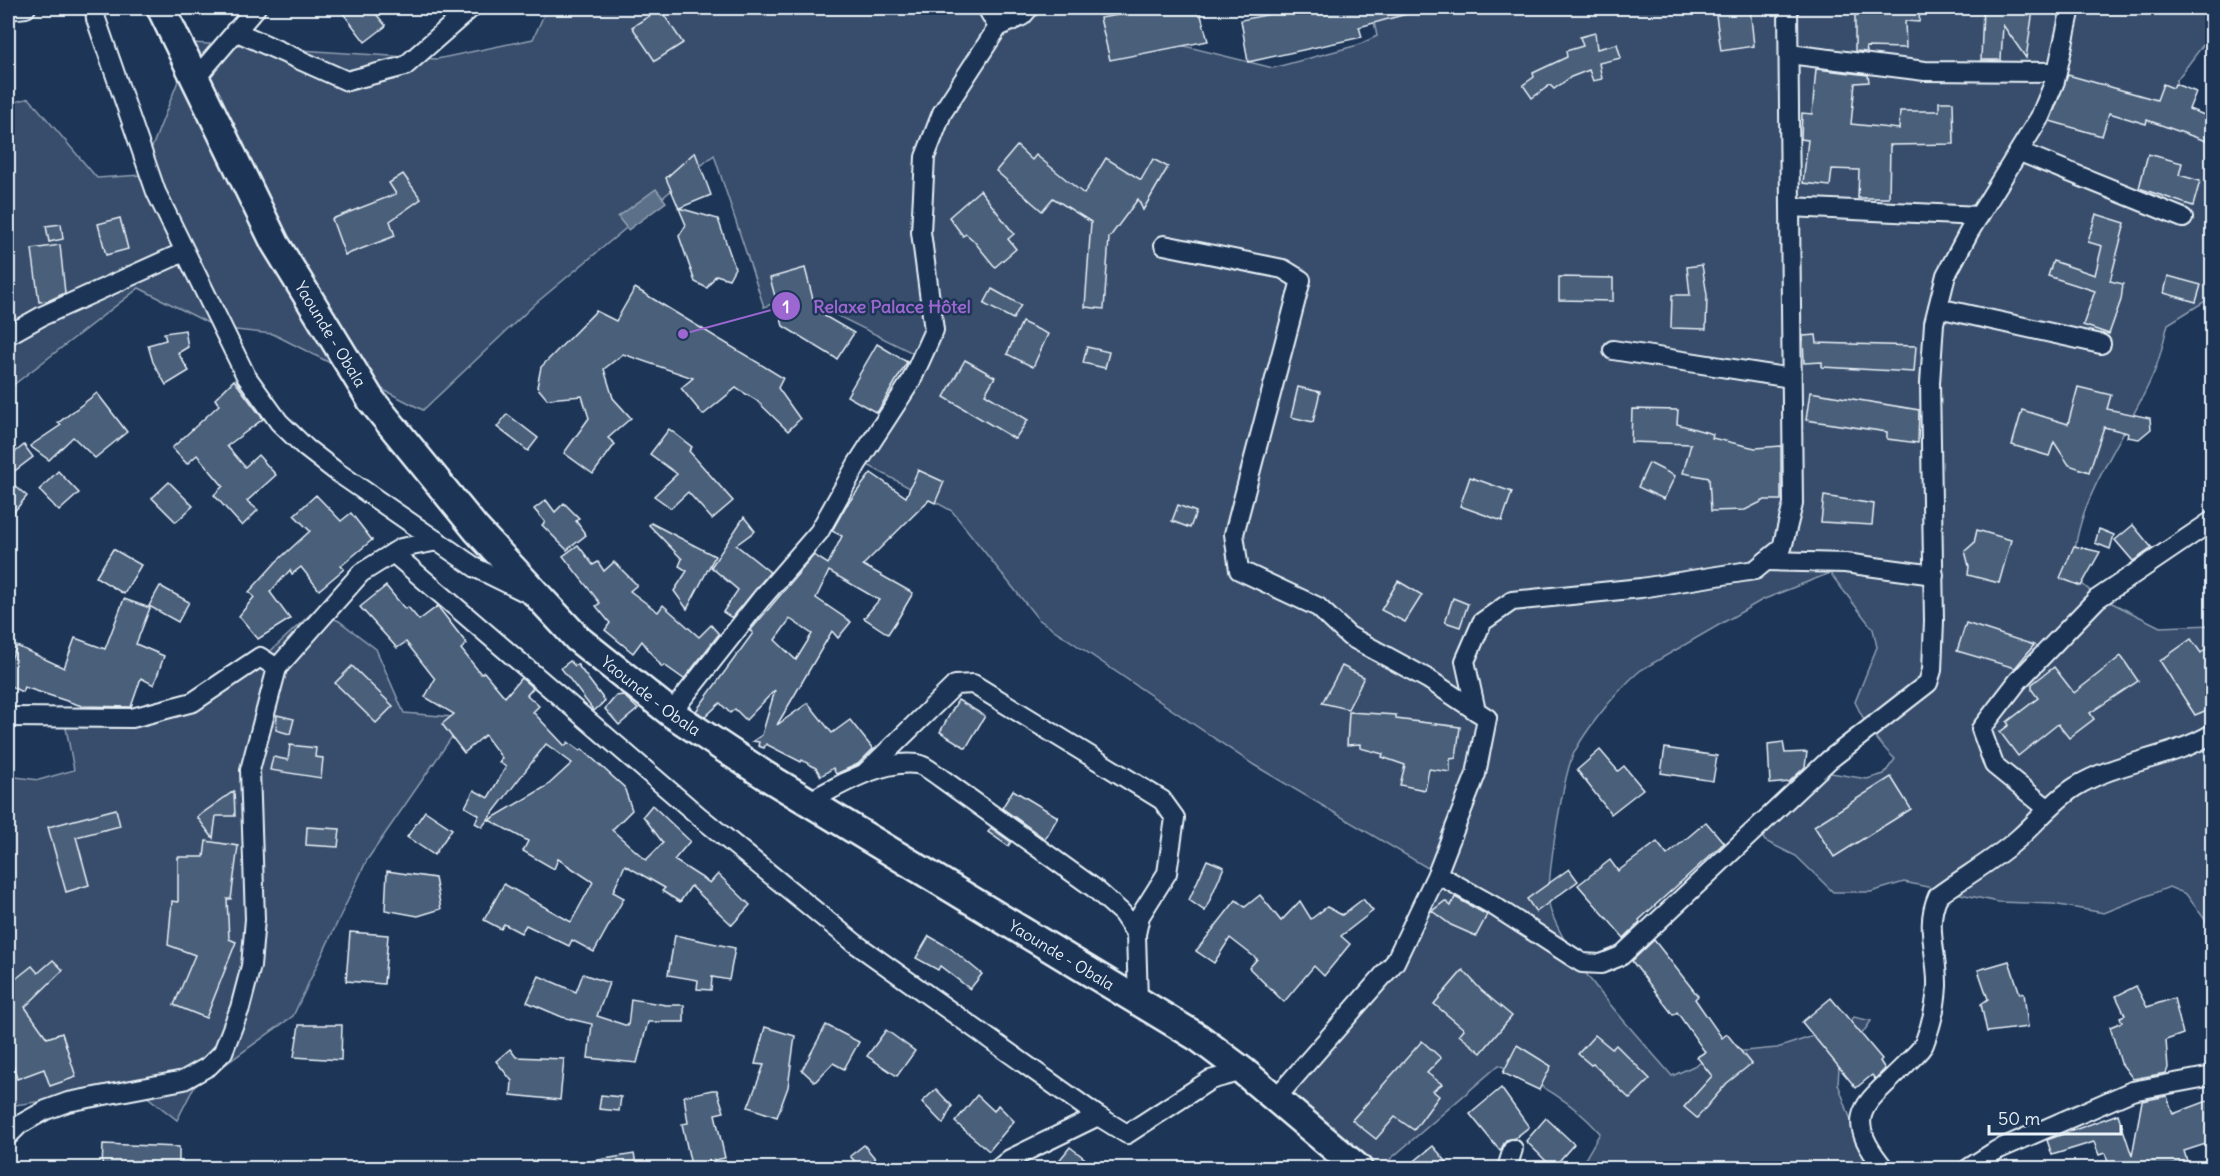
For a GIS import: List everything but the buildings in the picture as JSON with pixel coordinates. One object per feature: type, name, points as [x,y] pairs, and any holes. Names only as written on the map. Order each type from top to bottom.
[{"type":"highway","name":"Yaounde - Obala","points":[[161,8],[275,243],[371,400],[476,529],[578,639],[671,712],[808,802],[1199,1038],[1243,1071],[1358,1168]]},
{"type":"street","points":[[8,10],[26,8]]},
{"type":"street","points":[[95,8],[96,19],[156,192],[246,376],[279,422],[321,460],[476,568],[539,599]]},
{"type":"street","points":[[195,79],[256,8]]},
{"type":"street","points":[[235,31],[347,81],[405,66],[471,8]]},
{"type":"street","points":[[987,8],[998,27]]},
{"type":"street","points":[[671,712],[819,532],[857,464],[911,381],[934,330],[921,232],[925,157],[942,113],[998,27],[1022,16],[1029,8]]},
{"type":"street","points":[[1476,711],[1465,661],[1482,622],[1512,601],[1641,588],[1755,570],[1782,548],[1793,504],[1788,8]]},
{"type":"street","points":[[1437,874],[1494,906],[1582,963],[1601,964],[1621,956],[1829,760],[1928,683],[1932,670],[1934,575],[1930,383],[1934,323],[1946,275],[1979,216],[2040,117],[2057,72],[2071,8]]},
{"type":"street","points":[[1789,54],[1925,71],[2057,72]]},
{"type":"street","points":[[2020,152],[2182,218]]},
{"type":"street","points":[[1790,207],[1979,216]]},
{"type":"street","points":[[1164,245],[1283,269],[1301,280],[1234,534],[1239,570],[1318,607],[1349,636],[1428,679],[1487,718],[1476,774],[1437,874],[1395,962],[1276,1098]]},
{"type":"street","points":[[8,335],[42,316],[184,252]]},
{"type":"street","points":[[1938,308],[2101,344]]},
{"type":"street","points":[[1613,350],[1791,378]]},
{"type":"street","points":[[2047,808],[1994,765],[1981,729],[2018,681],[2097,599],[2212,521]]},
{"type":"street","points":[[8,1136],[28,1120],[68,1102],[184,1080],[209,1066],[223,1052],[240,1008],[251,966],[255,919],[250,770],[277,668],[361,573],[401,548],[438,541]]},
{"type":"street","points":[[393,553],[700,817],[856,944],[1098,1116],[1127,1134],[1210,1080],[1243,1071]]},
{"type":"street","points":[[1766,561],[1845,563],[1934,575]]},
{"type":"street","points":[[8,717],[132,718],[193,702],[260,657],[277,668]]},
{"type":"street","points":[[865,773],[954,685],[973,684],[1162,800],[1176,818],[1167,873],[1140,916],[1136,934],[1138,1001]]},
{"type":"street","points":[[1884,1168],[1865,1146],[1861,1131],[1863,1110],[1877,1090],[1923,1047],[1932,1020],[1937,986],[1930,927],[1932,909],[1938,896],[2020,837],[2047,808],[2076,786],[2113,771],[2172,753],[2212,734]]},
{"type":"street","points":[[808,802],[865,773],[918,764],[941,778],[1094,888],[1122,913],[1136,934]]},
{"type":"street","points":[[1969,1168],[1997,1150],[2132,1091],[2212,1076]]},
{"type":"street","points":[[999,1168],[1010,1159],[1098,1116]]},
{"type":"street","points":[[1507,1168],[1513,1149]]},
{"type":"shaded area","points":[[547,8],[1149,8],[1144,36],[1273,68],[1358,45],[1377,36],[1371,8],[2212,8],[2212,33],[2176,81],[2181,105],[2212,141],[2212,297],[2168,324],[2155,371],[2089,499],[2080,525],[2075,551],[2074,577],[2094,594],[2160,627],[2212,625],[2212,929],[2186,894],[2169,887],[2104,913],[2053,904],[1998,902],[1904,882],[1871,892],[1833,892],[1796,856],[1765,841],[1756,826],[1813,780],[1831,773],[1867,779],[1884,774],[1895,759],[1872,732],[1855,702],[1877,647],[1873,629],[1830,573],[1762,600],[1641,670],[1613,698],[1586,734],[1573,755],[1569,767],[1555,834],[1549,900],[1551,912],[1562,935],[1589,978],[1672,1076],[1722,1053],[1777,1048],[1847,1025],[1854,1017],[1871,1021],[1839,1067],[1838,1084],[1868,1168],[1580,1168],[1600,1133],[1565,1102],[1541,1086],[1499,1065],[1380,1168],[1354,1168],[1282,1102],[1395,962],[1433,871],[1254,765],[1038,619],[952,511],[864,463],[923,358],[796,295],[764,307],[714,155],[536,303],[423,410],[273,334],[218,328],[139,288],[8,389],[8,104],[29,98],[97,178],[141,175],[193,43],[437,59],[533,39]]},
{"type":"shaded area","points":[[656,189],[666,202],[628,230],[618,217]]},
{"type":"shaded area","points":[[315,610],[339,621],[376,649],[404,713],[465,718],[367,860],[293,1016],[194,1087],[177,1120],[136,1088],[8,1106],[8,776],[39,780],[74,770],[63,712],[127,717],[192,701],[263,658]]},
{"type":"place","name":"Relaxe Palace Hôtel","points":[[683,334]]}]
